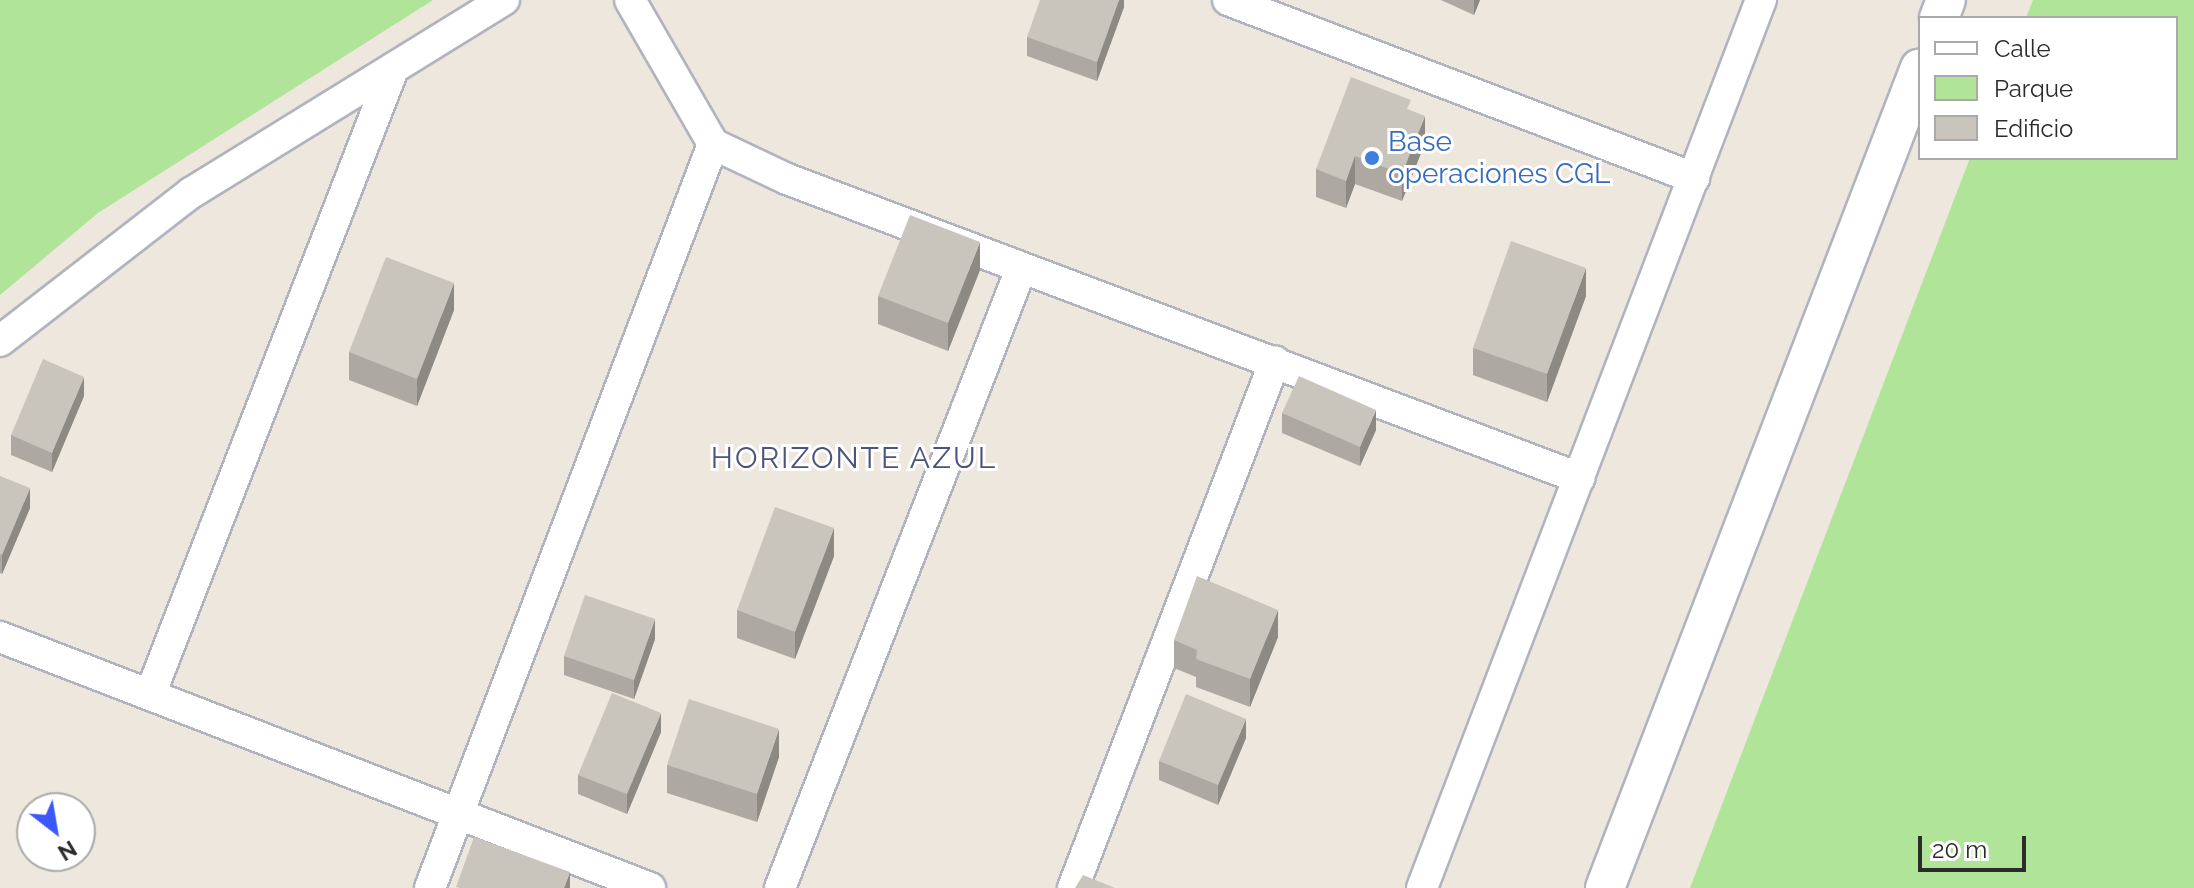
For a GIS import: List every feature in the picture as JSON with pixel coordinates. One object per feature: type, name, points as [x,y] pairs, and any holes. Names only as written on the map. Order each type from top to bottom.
[{"type":"street","points":[[0,341],[191,193],[504,0]]},
{"type":"street","points":[[630,0],[713,144],[1021,269],[1275,361],[1579,478]]},
{"type":"street","points":[[1228,0],[1694,178]]},
{"type":"street","points":[[1422,888],[1761,0]]},
{"type":"street","points":[[150,695],[393,69]]},
{"type":"street","points":[[1605,888],[1918,73]]},
{"type":"street","points":[[430,888],[713,144]]},
{"type":"street","points":[[780,888],[1021,269]]},
{"type":"street","points":[[1073,888],[1275,361]]},
{"type":"street","points":[[0,637],[650,888]]},
{"type":"green space","points":[[0,0],[433,0],[98,213],[0,295]]},
{"type":"green space","points":[[2033,0],[2194,0],[2194,888],[1690,888],[1969,160],[2178,160],[2178,16],[2027,16]]},
{"type":"building","points":[[1040,0],[1119,0],[1097,62],[1027,37]]},
{"type":"building","points":[[1351,77],[1411,100],[1407,109],[1425,116],[1402,174],[1355,156],[1346,181],[1316,169]]},
{"type":"building","points":[[910,215],[980,242],[948,323],[878,296]]},
{"type":"building","points":[[1511,241],[1586,268],[1547,374],[1473,348]]},
{"type":"building","points":[[386,257],[454,283],[417,379],[349,352]]},
{"type":"building","points":[[43,359],[84,377],[52,453],[11,435]]},
{"type":"building","points":[[1299,376],[1376,410],[1360,447],[1282,413]]},
{"type":"building","points":[[0,476],[30,488],[2,555],[0,554]]},
{"type":"building","points":[[775,507],[834,528],[795,632],[737,610]]},
{"type":"building","points":[[1197,576],[1278,610],[1250,679],[1196,659],[1197,650],[1174,640]]},
{"type":"building","points":[[585,595],[655,619],[634,680],[564,656]]},
{"type":"building","points":[[612,693],[661,713],[627,794],[578,775]]},
{"type":"building","points":[[1186,694],[1246,719],[1218,785],[1159,761]]},
{"type":"building","points":[[689,699],[779,729],[757,794],[667,765]]},
{"type":"building","points":[[474,837],[570,872],[564,888],[456,887]]},
{"type":"building","points":[[1083,875],[1115,888],[1075,888]]},
{"type":"place","name":"Base operaciones CGL","points":[[1372,158]]},
{"type":"district","name":"HORIZONTE AZUL","points":[[854,458]]}]
